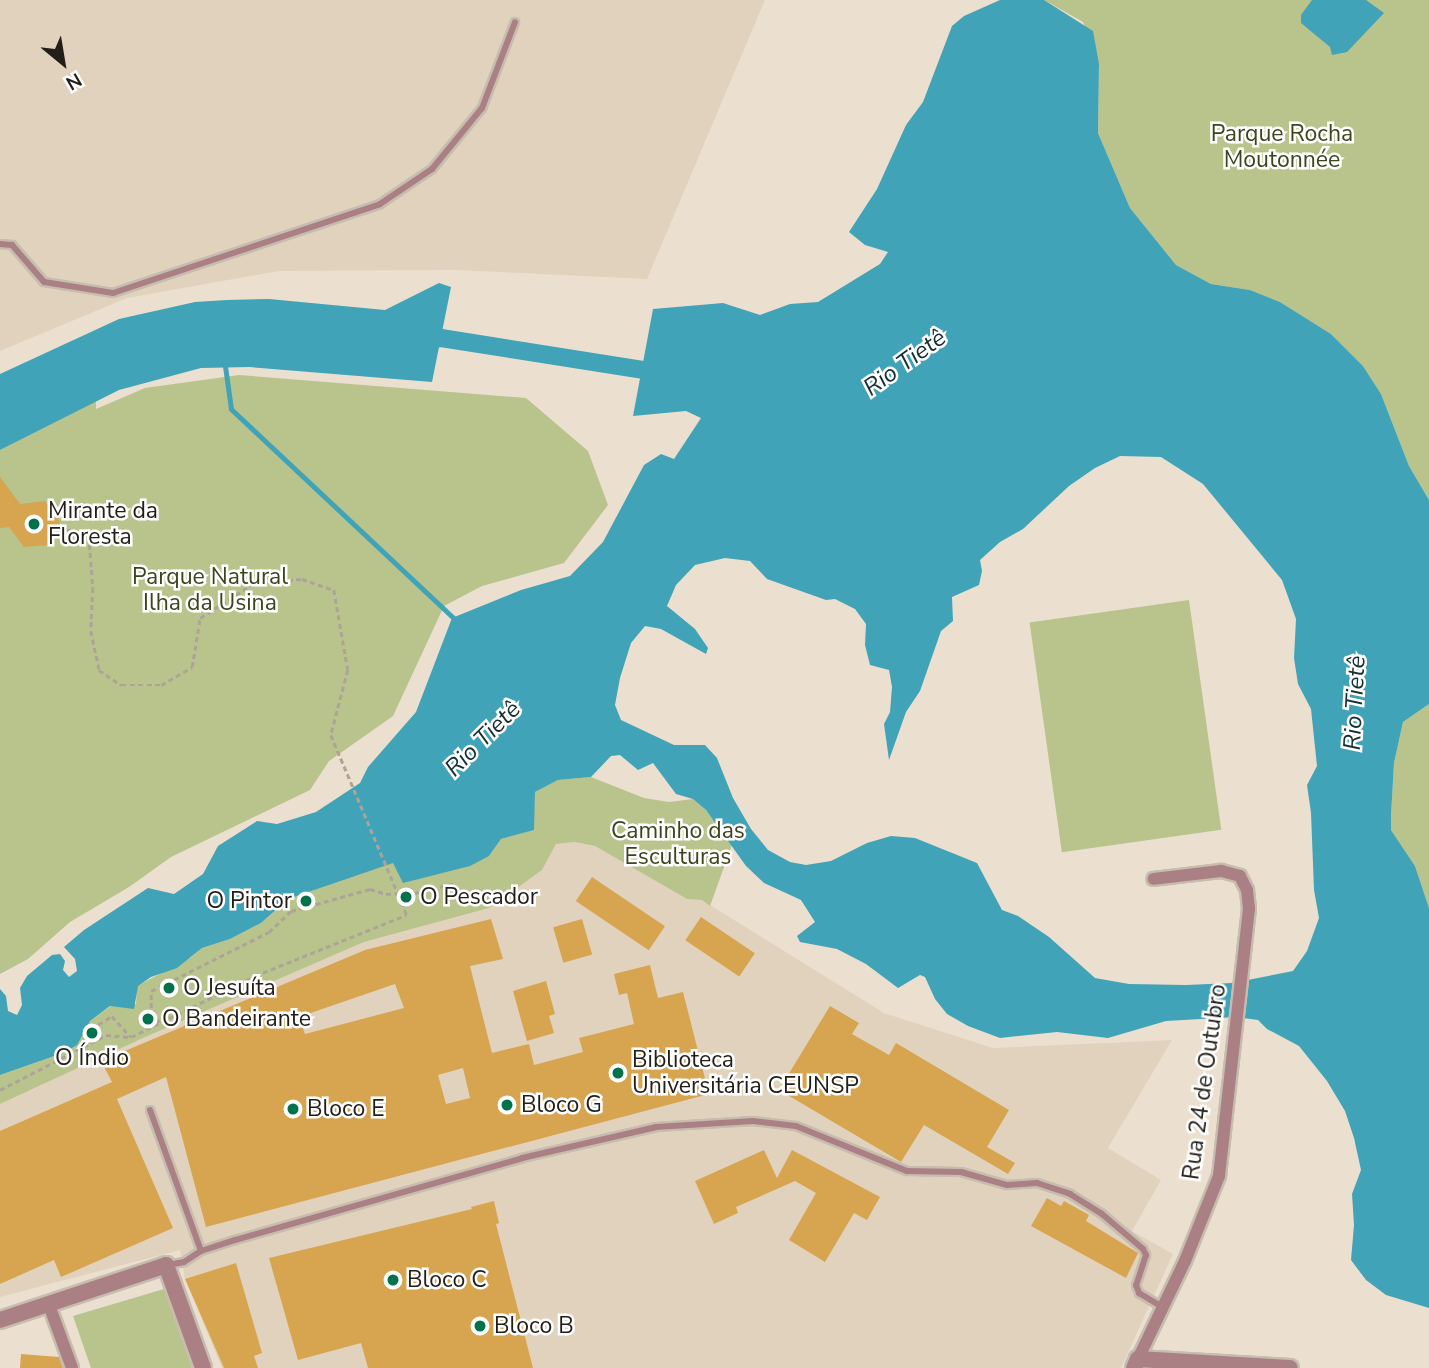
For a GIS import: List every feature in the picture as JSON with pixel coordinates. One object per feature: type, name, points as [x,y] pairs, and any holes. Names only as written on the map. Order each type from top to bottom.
[{"type":"street","name":"Rua 24 de Outubro","points":[[1136,1363],[1163,1308],[1219,1176],[1249,909],[1247,890],[1240,876],[1221,871],[1153,880]]},
{"type":"street","points":[[0,1320],[166,1265],[202,1368]]},
{"type":"street","points":[[50,1305],[72,1368]]},
{"type":"street","points":[[1136,1363],[1290,1368]]},
{"type":"lane","points":[[0,244],[12,245],[44,282],[113,293],[380,204],[432,169],[482,108],[515,22]]},
{"type":"lane","points":[[150,1111],[201,1251]]},
{"type":"lane","points":[[166,1265],[184,1262],[201,1251],[522,1157],[656,1127],[752,1121],[796,1126],[907,1171],[961,1172],[1007,1185],[1037,1183],[1070,1194],[1102,1214],[1143,1249],[1146,1255],[1136,1285],[1139,1293],[1163,1308]]},
{"type":"path","points":[[0,1090],[107,1035],[131,1037],[255,976],[406,915],[331,735],[348,670],[334,590],[302,579],[254,583],[200,618],[192,667],[161,685],[121,685],[99,670],[91,631],[93,588],[89,536],[59,527]]},
{"type":"path","points":[[159,1023],[151,1008],[151,991],[269,932],[291,911],[370,889],[386,894],[415,893],[456,883]]},
{"type":"path","points":[[91,1028],[112,1016],[131,1037]]},
{"type":"shaded area","points":[[0,0],[765,0],[647,279],[454,270],[279,271],[127,298],[0,351]]},
{"type":"shaded area","points":[[575,842],[595,846],[687,899],[702,900],[884,1013],[993,1048],[1172,1040],[1108,1148],[1161,1180],[1132,1231],[1173,1254],[1121,1368],[222,1368],[185,1279],[180,1250],[0,1297],[0,1104],[143,1038],[364,942],[489,908],[542,870],[556,844]]},
{"type":"green space","name":"Parque Rocha Moutonnée","points":[[1044,0],[1429,0],[1429,500],[1409,466],[1381,394],[1363,366],[1331,334],[1280,302],[1250,290],[1211,284],[1176,265],[1130,208],[1098,133],[1099,64],[1083,22]]},
{"type":"green space","name":"Parque Natural Ilha da Usina","points":[[239,375],[526,398],[588,451],[608,505],[564,563],[482,586],[444,606],[393,716],[329,761],[310,790],[171,857],[129,887],[70,922],[28,959],[0,974],[0,450],[96,401],[96,409],[145,388]]},
{"type":"green space","points":[[1189,600],[1221,830],[1062,852],[1030,622]]},
{"type":"green space","points":[[1429,704],[1429,908],[1415,866],[1391,830],[1391,816],[1394,763],[1403,722]]},
{"type":"green space","name":"Caminho das Esculturas","points":[[591,777],[644,798],[669,802],[693,799],[706,810],[732,845],[710,906],[702,900],[687,899],[595,846],[575,842],[556,844],[542,870],[489,908],[364,942],[143,1038],[0,1104],[0,1075],[63,1053],[90,1021],[111,1006],[136,1004],[137,986],[190,958],[202,948],[230,939],[261,923],[288,899],[393,862],[489,856],[501,839],[533,830],[535,792],[558,780]]},
{"type":"green space","points":[[164,1289],[192,1368],[91,1368],[73,1316]]},
{"type":"water","name":"Rio Tietê","points":[[1000,0],[1044,0],[1093,31],[1099,64],[1098,133],[1130,208],[1176,265],[1211,284],[1250,290],[1280,302],[1331,334],[1363,366],[1381,394],[1409,466],[1429,500],[1429,704],[1403,722],[1394,763],[1391,830],[1415,866],[1429,908],[1429,1308],[1386,1295],[1366,1280],[1351,1260],[1354,1225],[1352,1194],[1361,1170],[1354,1138],[1345,1111],[1327,1081],[1299,1046],[1267,1029],[1258,1020],[1236,1017],[1166,1021],[1108,1038],[1057,1032],[1000,1038],[968,1026],[947,1014],[935,999],[925,977],[920,975],[898,988],[866,964],[837,949],[800,942],[797,936],[815,922],[801,900],[764,883],[746,866],[706,810],[693,799],[676,794],[653,763],[638,770],[620,755],[611,756],[591,777],[558,780],[535,792],[534,830],[501,839],[489,856],[470,866],[403,883],[393,863],[288,899],[261,923],[230,939],[202,948],[177,968],[151,977],[138,986],[134,1009],[110,1006],[90,1021],[77,1045],[63,1053],[0,1075],[0,989],[6,996],[8,1011],[17,1015],[22,1005],[20,988],[27,976],[52,955],[60,954],[65,961],[63,970],[69,977],[77,971],[75,959],[64,947],[84,930],[148,888],[174,894],[203,874],[218,846],[257,821],[277,824],[316,812],[360,783],[368,767],[416,712],[452,618],[521,590],[570,576],[603,542],[644,465],[661,454],[674,459],[701,418],[686,411],[633,416],[653,309],[723,303],[760,315],[790,304],[818,302],[880,264],[888,252],[865,245],[849,232],[877,189],[906,125],[923,102],[952,26],[964,16]],"holes":[[[1120,456],[1161,457],[1203,484],[1282,580],[1296,619],[1294,658],[1298,684],[1311,709],[1317,766],[1307,785],[1311,813],[1314,890],[1319,918],[1307,951],[1293,971],[1232,983],[1186,985],[1129,984],[1095,978],[1049,937],[1018,916],[1002,910],[977,863],[915,838],[891,836],[867,843],[831,861],[806,865],[790,862],[768,850],[751,829],[733,798],[717,758],[705,745],[674,745],[621,720],[615,705],[620,678],[631,643],[645,626],[661,629],[706,654],[708,648],[695,629],[667,606],[676,585],[695,565],[725,558],[750,561],[767,579],[826,600],[835,599],[855,609],[866,624],[865,645],[870,665],[889,670],[892,687],[890,712],[884,724],[889,760],[906,712],[920,691],[941,631],[953,621],[952,597],[979,585],[982,571],[980,560],[1000,542],[1023,529],[1069,486],[1095,468]]]},
{"type":"water","points":[[1312,0],[1366,0],[1384,13],[1347,52],[1332,55],[1330,47],[1301,23],[1301,15]]},
{"type":"water","points":[[439,283],[451,287],[432,382],[249,367],[201,368],[119,390],[0,450],[0,374],[119,319],[195,302],[227,300],[269,299],[385,310]]},
{"type":"building","points":[[0,477],[20,504],[45,501],[60,522],[49,545],[24,547],[9,527],[0,528]]},
{"type":"building","points":[[592,877],[665,926],[649,950],[576,901]]},
{"type":"building","points":[[701,917],[755,953],[739,977],[685,940]]},
{"type":"building","points":[[491,919],[503,959],[470,966],[492,1053],[529,1044],[534,1065],[583,1052],[579,1038],[634,1024],[627,993],[619,995],[614,974],[650,965],[658,998],[683,992],[709,1094],[206,1227],[166,1077],[117,1099],[173,1228],[61,1277],[54,1260],[0,1284],[0,1131],[112,1082],[101,1061],[365,950]],"holes":[[[395,984],[404,1008],[305,1034],[299,1017]],[[463,1068],[470,1098],[446,1104],[438,1075]]]},
{"type":"building","points":[[582,919],[592,955],[563,963],[553,927]]},
{"type":"building","points":[[546,981],[555,1014],[549,1016],[554,1033],[527,1041],[513,991]]},
{"type":"building","points":[[830,1006],[859,1023],[852,1034],[889,1055],[896,1043],[1009,1110],[987,1147],[1015,1163],[1008,1174],[924,1125],[901,1162],[779,1090]]},
{"type":"building","points":[[764,1150],[777,1178],[792,1150],[880,1197],[867,1220],[854,1213],[825,1262],[789,1240],[816,1193],[795,1181],[736,1207],[738,1213],[714,1224],[695,1181]]},
{"type":"building","points":[[1047,1198],[1061,1206],[1064,1201],[1089,1215],[1086,1221],[1138,1253],[1126,1278],[1031,1226]]},
{"type":"building","name":"Bloco C","points":[[494,1201],[499,1223],[496,1224],[533,1368],[368,1368],[361,1343],[298,1360],[269,1258],[472,1209],[471,1207]]},
{"type":"building","points":[[236,1263],[262,1353],[254,1356],[258,1368],[224,1368],[185,1279]]},
{"type":"building","points":[[21,1354],[59,1357],[63,1368],[20,1368]]},
{"type":"waterway","points":[[417,341],[441,338],[663,373]]},
{"type":"waterway","points":[[224,359],[231,409],[457,621]]},
{"type":"place","name":"Mirante da Floresta","points":[[34,524]]},
{"type":"place","name":"O Pescador","points":[[406,897]]},
{"type":"place","name":"O Pintor","points":[[306,901]]},
{"type":"place","name":"O Jesuíta","points":[[169,988]]},
{"type":"place","name":"O Bandeirante","points":[[148,1019]]},
{"type":"place","name":"O Índio","points":[[92,1033]]},
{"type":"place","name":"Biblioteca Universitária CEUNSP","points":[[618,1073]]},
{"type":"place","name":"Bloco G","points":[[507,1105]]},
{"type":"place","name":"Bloco E","points":[[293,1109]]},
{"type":"place","name":"Bloco C","points":[[393,1280]]},
{"type":"place","name":"Bloco B","points":[[480,1326]]}]
